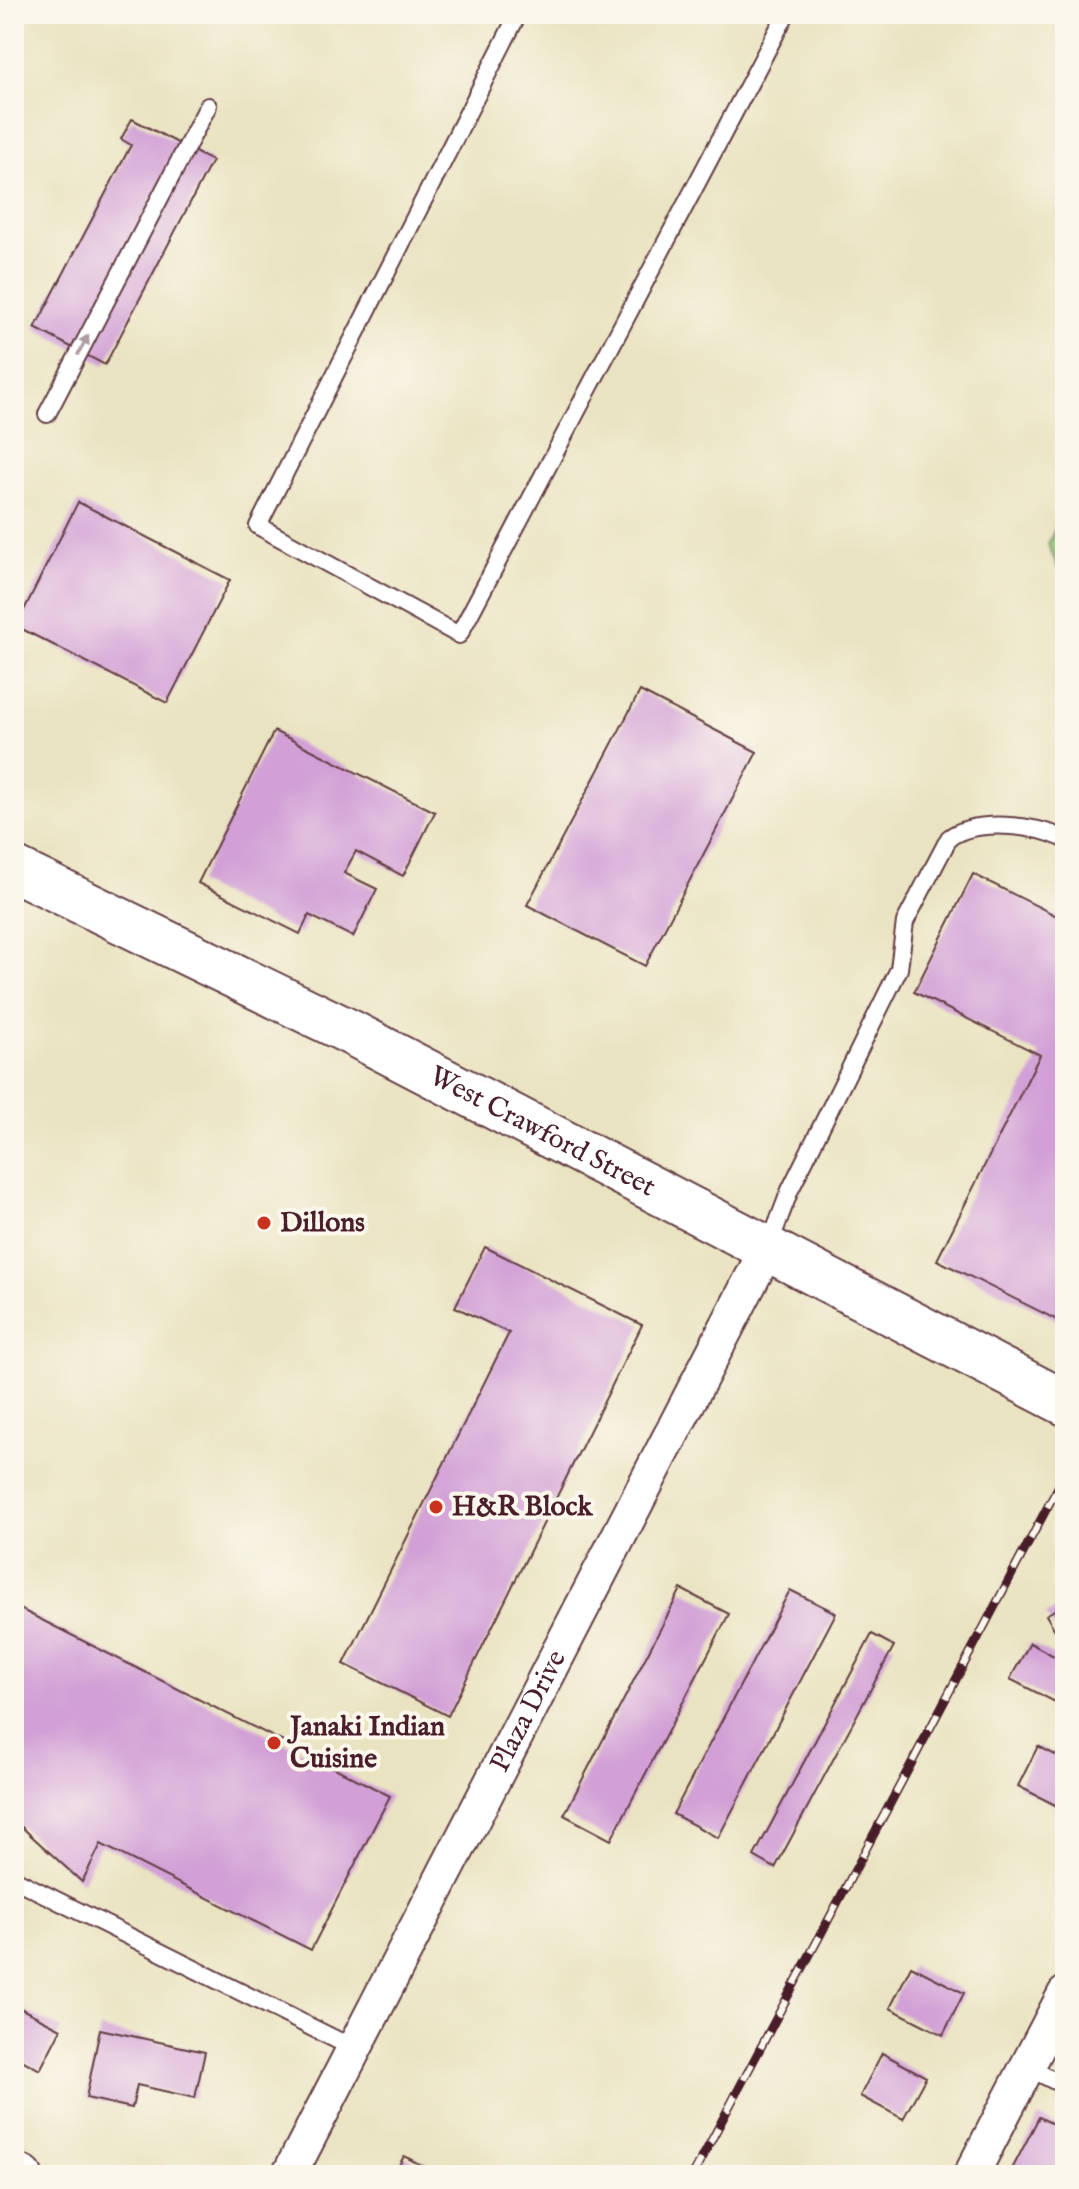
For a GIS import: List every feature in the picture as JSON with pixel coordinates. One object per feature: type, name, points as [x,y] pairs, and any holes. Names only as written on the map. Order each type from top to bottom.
[{"type":"main road","name":"West Crawford Street","points":[[14,869],[350,1032],[1065,1403]]},
{"type":"street","name":"Plaza Drive","points":[[289,2175],[767,1249]]},
{"type":"street","points":[[971,2175],[1065,1994]]},
{"type":"street","points":[[14,2169],[25,2175]]},
{"type":"lane","points":[[518,14],[258,526],[459,635],[786,14]]},
{"type":"lane","points":[[47,414],[208,106]]},
{"type":"lane","points":[[767,1249],[790,1190],[899,969],[905,922],[949,838],[960,830],[987,825],[1021,828],[1065,839]]},
{"type":"lane","points":[[14,1879],[355,2049]]},
{"type":"lane","points":[[1027,2067],[1065,2086]]},
{"type":"green space","points":[[1065,509],[1065,584],[1048,544]]},
{"type":"building","points":[[132,119],[212,161],[105,365],[35,328],[131,145],[121,139]]},
{"type":"building","points":[[78,502],[230,580],[167,703],[16,626]]},
{"type":"building","points":[[640,691],[757,752],[645,966],[527,905]]},
{"type":"building","points":[[274,731],[435,812],[403,876],[356,851],[344,873],[377,889],[353,937],[309,915],[300,934],[198,883]]},
{"type":"building","points":[[973,874],[1065,920],[1065,1324],[937,1260],[1040,1055],[914,992]]},
{"type":"building","points":[[485,1247],[642,1325],[448,1716],[344,1664],[509,1333],[455,1307]]},
{"type":"building","points":[[681,1589],[729,1614],[611,1840],[564,1815]]},
{"type":"building","points":[[790,1590],[836,1613],[718,1838],[673,1814]]},
{"type":"building","points":[[1065,1604],[1065,1647],[1046,1615]]},
{"type":"building","points":[[14,1606],[390,1796],[311,1950],[101,1844],[82,1882],[14,1820]]},
{"type":"building","points":[[872,1634],[894,1646],[775,1868],[754,1856]]},
{"type":"building","points":[[1030,1643],[1065,1662],[1065,1697],[1061,1705],[1010,1679]]},
{"type":"building","points":[[1038,1746],[1065,1760],[1065,1810],[1018,1786]]},
{"type":"building","points":[[911,1966],[964,1993],[943,2035],[890,2008]]},
{"type":"building","points":[[14,2005],[61,2029],[40,2070],[14,2056]]},
{"type":"building","points":[[100,2029],[205,2052],[195,2098],[137,2085],[132,2108],[86,2098]]},
{"type":"building","points":[[882,2053],[926,2077],[903,2119],[860,2096]]},
{"type":"building","points":[[1039,2117],[1065,2130],[1065,2175],[1009,2175]]},
{"type":"building","points":[[404,2156],[440,2175],[394,2175]]},
{"type":"railway","points":[[693,2175],[1065,1474]]},
{"type":"place","name":"Dillons","points":[[264,1223]]},
{"type":"place","name":"H&R Block","points":[[436,1507]]},
{"type":"place","name":"Janaki Indian Cuisine","points":[[274,1743]]}]
